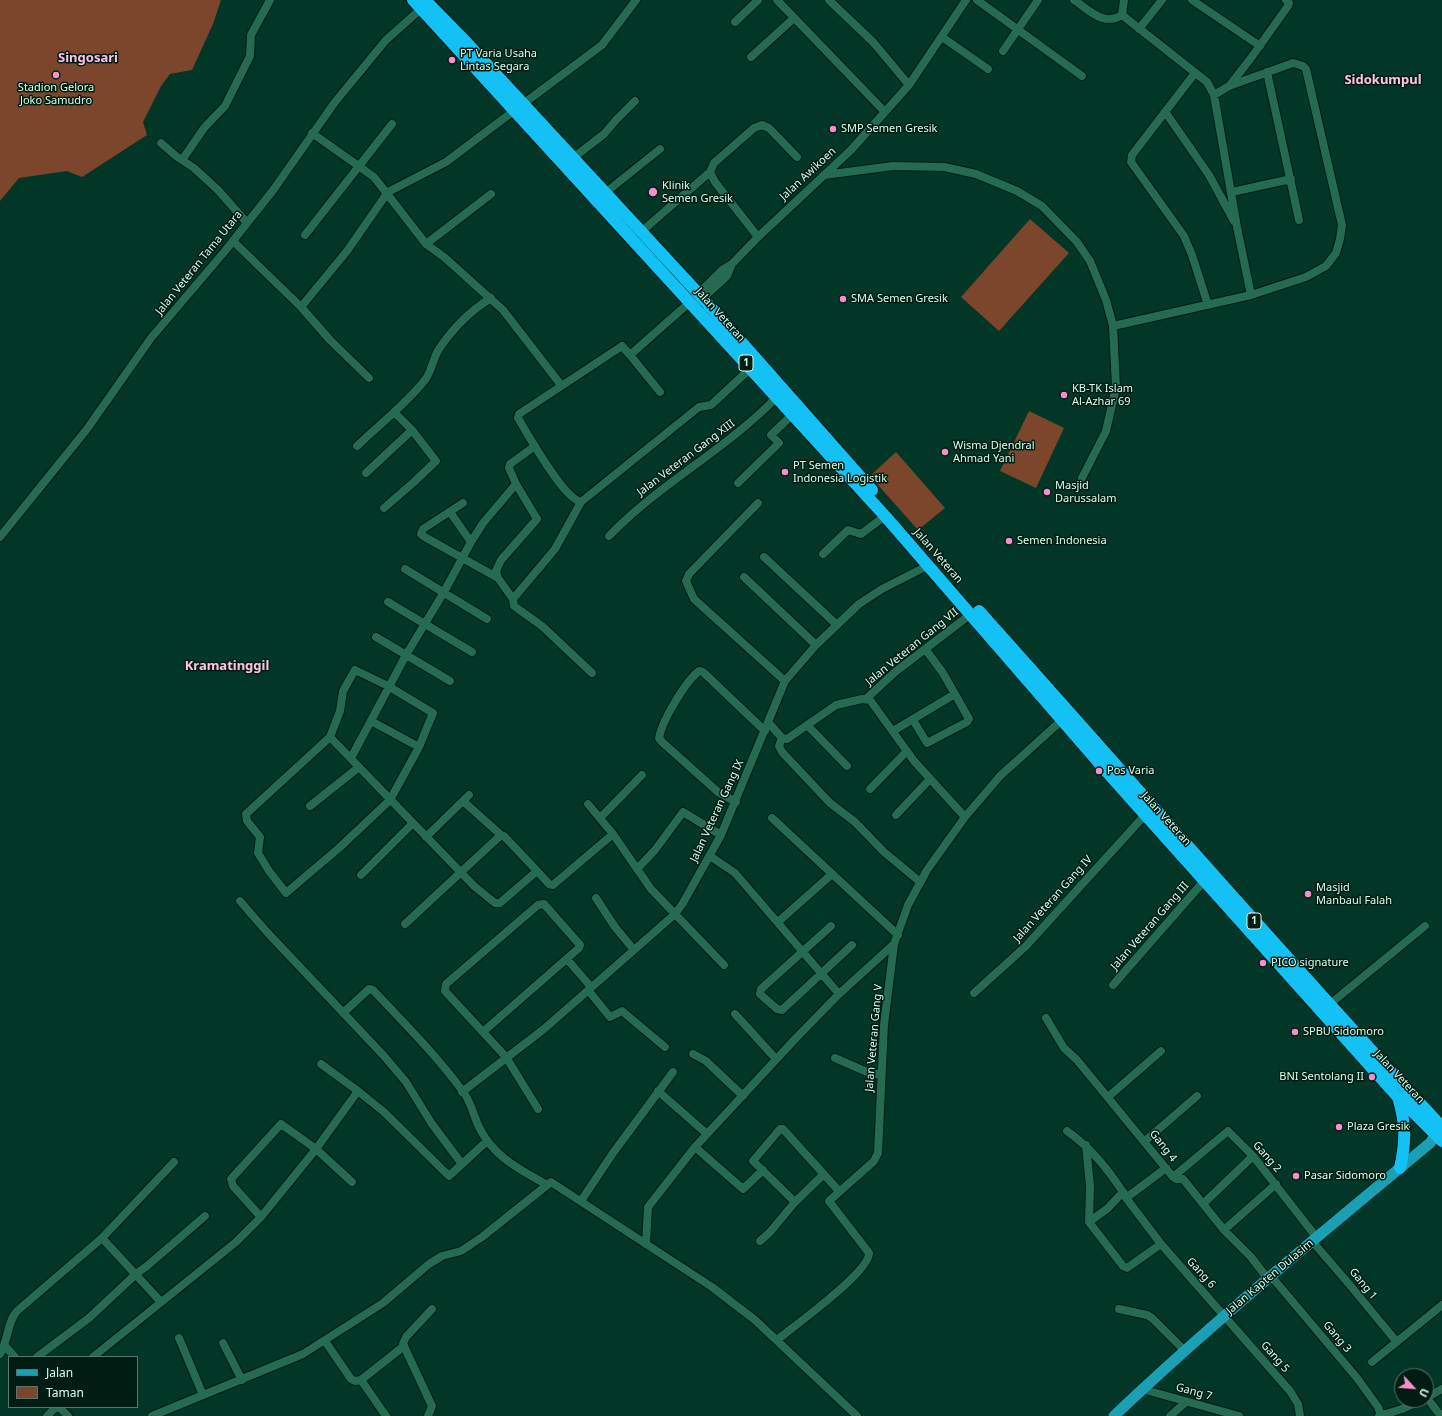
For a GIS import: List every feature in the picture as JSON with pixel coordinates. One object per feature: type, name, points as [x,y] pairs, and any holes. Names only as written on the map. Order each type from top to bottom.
[{"type":"highway","name":"Jalan Veteran","points":[[420,3],[519,107],[947,576],[1102,758],[1330,1004],[1439,1136]]},
{"type":"highway","name":"Jalan Veteran","points":[[519,107],[573,158],[641,232],[776,398],[929,565],[1062,720],[1080,732]]},
{"type":"highway","name":"Jalan Veteran","points":[[1111,768],[1145,815],[1397,1096],[1439,1136]]},
{"type":"highway","points":[[1397,1096],[1404,1117],[1405,1131],[1400,1168]]},
{"type":"main road","name":"Jalan Kapten Dulasim","points":[[1114,1416],[1142,1389],[1270,1277],[1439,1136]]},
{"type":"street","points":[[182,160],[204,128],[224,106],[250,56],[251,35],[270,0]]},
{"type":"street","points":[[301,307],[347,251],[388,192],[446,162],[602,45],[636,0]]},
{"type":"street","points":[[734,22],[758,0]]},
{"type":"street","points":[[777,0],[885,112]]},
{"type":"street","points":[[829,0],[874,42],[909,84]]},
{"type":"street","name":"Jalan Awikoen","points":[[630,354],[696,300],[722,270],[732,264],[758,237],[851,150],[909,84],[966,0]]},
{"type":"street","points":[[977,0],[1082,76]]},
{"type":"street","points":[[1003,51],[1038,0]]},
{"type":"street","points":[[1074,0],[1102,19],[1112,20],[1122,15],[1126,2]]},
{"type":"street","points":[[1139,29],[1162,0]]},
{"type":"street","points":[[1192,0],[1260,46]]},
{"type":"street","points":[[1229,86],[1260,46],[1289,4],[1286,0]]},
{"type":"street","name":"Jalan Veteran Tama Utara","points":[[0,537],[87,430],[151,338],[233,241],[283,178],[312,133],[386,40],[420,3]]},
{"type":"street","points":[[1122,15],[1207,82],[1214,95],[1237,227],[1251,295]]},
{"type":"street","points":[[751,56],[794,18]]},
{"type":"street","points":[[942,37],[988,69]]},
{"type":"street","points":[[1113,326],[1251,295],[1306,277],[1326,266],[1336,253],[1342,225],[1306,70],[1303,66],[1293,63],[1229,86],[1214,95]]},
{"type":"street","points":[[1267,72],[1300,220]]},
{"type":"street","points":[[1195,73],[1166,114],[1132,155],[1131,162],[1184,236],[1208,305]]},
{"type":"street","points":[[573,158],[604,134],[636,101]]},
{"type":"street","points":[[1166,114],[1209,176],[1237,227]]},
{"type":"street","points":[[305,235],[392,124]]},
{"type":"street","points":[[641,232],[710,172],[714,163],[754,128],[762,125],[769,128],[797,157]]},
{"type":"street","points":[[312,133],[374,177],[388,192],[400,212],[426,244],[444,257],[503,310],[561,385]]},
{"type":"street","points":[[161,143],[176,156],[190,165],[218,190],[247,223]]},
{"type":"street","points":[[604,193],[660,149]]},
{"type":"street","points":[[824,175],[892,166],[944,167],[976,174],[1017,191],[1042,206],[1077,242],[1090,261],[1106,300],[1113,326],[1116,387],[1106,431],[1082,478]]},
{"type":"street","points":[[710,172],[715,182],[758,237]]},
{"type":"street","points":[[1232,192],[1291,178]]},
{"type":"street","points":[[426,244],[492,194]]},
{"type":"street","points":[[233,241],[301,307],[330,340],[369,378]]},
{"type":"street","points":[[357,446],[412,396],[427,377],[438,350],[460,323],[474,309],[491,298]]},
{"type":"street","points":[[581,502],[574,499],[561,487],[534,446],[518,418],[519,414],[622,346],[660,392]]},
{"type":"street","points":[[513,599],[555,549],[581,502],[698,407],[711,405],[751,368]]},
{"type":"street","name":"Jalan Veteran Gang XIII","points":[[610,536],[639,507],[735,436],[776,398]]},
{"type":"street","points":[[384,508],[436,461],[412,430],[394,412]]},
{"type":"street","points":[[738,482],[779,443],[771,435],[792,415]]},
{"type":"street","points":[[366,473],[412,430]]},
{"type":"street","points":[[534,446],[509,466],[516,484],[537,519],[501,560],[496,571],[498,578],[513,599],[514,606],[542,626],[592,673]]},
{"type":"street","points":[[351,758],[388,686],[426,624],[471,542],[483,523],[516,484]]},
{"type":"street","points":[[463,503],[424,529],[421,534],[434,543],[498,578]]},
{"type":"street","points":[[758,503],[689,574],[686,582],[694,599],[785,681]]},
{"type":"street","points":[[450,512],[471,542]]},
{"type":"street","points":[[823,554],[848,530],[861,534],[885,516]]},
{"type":"street","points":[[764,557],[836,624]]},
{"type":"street","name":"Jalan Veteran Gang IX","points":[[462,1092],[544,1029],[675,914],[684,903],[721,835],[785,681],[836,624],[869,597],[929,565]]},
{"type":"street","points":[[405,569],[487,619]]},
{"type":"street","points":[[744,577],[816,645]]},
{"type":"street","points":[[388,602],[472,652]]},
{"type":"street","name":"Jalan Veteran Gang VII","points":[[866,698],[895,672],[926,650],[971,614]]},
{"type":"street","points":[[376,637],[450,682]]},
{"type":"street","points":[[913,720],[927,743],[967,722],[969,719],[943,673],[926,650]]},
{"type":"street","points":[[355,670],[388,686],[433,713],[418,747],[390,800],[289,892],[284,891],[258,853],[260,837],[247,821],[246,814],[330,737],[340,711],[343,691],[355,670]]},
{"type":"street","points":[[736,802],[718,792],[662,742],[659,738],[660,732],[670,711],[699,671],[703,672],[765,731]]},
{"type":"street","points":[[893,732],[955,694]]},
{"type":"street","points":[[768,722],[782,738],[787,739],[836,705],[866,698],[874,704],[907,751],[930,779],[965,816]]},
{"type":"street","name":"Jalan Veteran Gang V","points":[[777,1340],[852,1279],[869,1258],[869,1253],[829,1203],[829,1199],[874,1161],[878,1153],[884,1025],[894,944],[908,905],[919,881],[965,816],[1000,776],[1062,720]]},
{"type":"street","points":[[371,721],[418,747]]},
{"type":"street","points":[[807,725],[847,766]]},
{"type":"street","points":[[330,737],[485,896],[498,904],[537,871]]},
{"type":"street","points":[[782,738],[780,746],[782,752],[830,803],[855,822],[884,852],[919,881]]},
{"type":"street","points":[[870,789],[907,751]]},
{"type":"street","points":[[310,806],[359,767]]},
{"type":"street","points":[[600,818],[642,775]]},
{"type":"street","points":[[896,815],[930,779]]},
{"type":"street","points":[[426,837],[466,798],[549,884],[553,885],[592,850],[613,834]]},
{"type":"street","points":[[588,804],[613,834],[650,889],[724,965]]},
{"type":"street","points":[[637,869],[655,850],[683,812],[721,835]]},
{"type":"street","name":"Jalan Veteran Gang IV","points":[[974,993],[1026,946],[1145,815]]},
{"type":"street","points":[[772,818],[898,935]]},
{"type":"street","points":[[361,875],[413,823]]},
{"type":"street","points":[[405,924],[501,835]]},
{"type":"street","points":[[710,856],[735,873],[839,994]]},
{"type":"street","points":[[778,922],[832,874]]},
{"type":"street","name":"Jalan Veteran Gang III","points":[[1113,985],[1204,880]]},
{"type":"street","points":[[596,898],[615,927],[634,950]]},
{"type":"street","points":[[240,901],[384,1056],[406,1082],[432,1124],[462,1164]]},
{"type":"street","points":[[484,1031],[577,952],[580,945],[544,904],[538,905],[445,987],[445,991],[484,1031],[506,1057],[538,1109]]},
{"type":"street","points":[[831,926],[761,989],[760,994],[777,1009],[782,1010],[852,945]]},
{"type":"street","points":[[1330,1004],[1425,926]]},
{"type":"street","points":[[646,1244],[648,1207],[695,1147],[776,1059],[839,994],[894,944]]},
{"type":"street","points":[[567,959],[610,1017],[622,1011],[665,1047]]},
{"type":"street","points":[[343,1013],[369,990],[373,990],[411,1030],[462,1092],[493,1150],[502,1158],[547,1185]]},
{"type":"street","points":[[735,1014],[776,1059]]},
{"type":"street","name":"Gang 4","points":[[1046,1018],[1064,1048],[1078,1060],[1173,1177],[1176,1180],[1184,1178],[1224,1230],[1270,1277]]},
{"type":"street","points":[[1108,1097],[1161,1051]]},
{"type":"street","points":[[693,1054],[706,1061],[743,1096]]},
{"type":"street","points":[[835,1058],[867,1072],[881,1075]]},
{"type":"street","points":[[321,1064],[358,1091],[405,1132],[447,1175],[451,1176],[487,1141]]},
{"type":"street","points":[[581,1202],[613,1153],[673,1072]]},
{"type":"street","points":[[94,1356],[200,1272],[261,1217],[316,1150],[358,1091]]},
{"type":"street","points":[[658,1091],[707,1134]]},
{"type":"street","points":[[1145,1141],[1197,1096]]},
{"type":"street","points":[[261,1217],[233,1186],[231,1181],[234,1175],[281,1124],[316,1150],[352,1182]]},
{"type":"street","points":[[795,1202],[753,1161],[781,1129],[839,1191]]},
{"type":"street","name":"Gang 6","points":[[1067,1131],[1086,1145],[1102,1162],[1124,1195],[1161,1244],[1225,1316]]},
{"type":"street","name":"Gang 2","points":[[1173,1177],[1228,1131],[1253,1156],[1276,1184],[1315,1240]]},
{"type":"street","points":[[1086,1145],[1090,1186],[1089,1222],[1102,1241],[1126,1268],[1140,1260],[1161,1244]]},
{"type":"street","points":[[695,1147],[743,1189],[763,1170]]},
{"type":"street","points":[[1203,1204],[1253,1156]]},
{"type":"street","points":[[0,1354],[5,1346],[14,1314],[102,1238],[174,1162]]},
{"type":"street","points":[[1089,1222],[1124,1195],[1166,1168]]},
{"type":"street","points":[[760,1241],[778,1223],[795,1202],[824,1174]]},
{"type":"street","points":[[152,1416],[303,1354],[383,1303],[429,1264],[442,1256],[461,1251],[477,1240],[551,1182],[712,1287],[755,1320],[857,1416]]},
{"type":"street","points":[[1224,1230],[1276,1184]]},
{"type":"street","points":[[39,1356],[90,1318],[136,1274],[205,1216]]},
{"type":"street","points":[[102,1238],[161,1302]]},
{"type":"street","name":"Gang 1","points":[[1315,1240],[1396,1341]]},
{"type":"street","name":"Gang 3","points":[[1270,1277],[1357,1378],[1378,1407],[1380,1416]]},
{"type":"street","points":[[1372,1362],[1442,1305]]},
{"type":"street","points":[[428,1416],[432,1406],[403,1342],[432,1309]]},
{"type":"street","points":[[1119,1309],[1147,1315],[1185,1351]]},
{"type":"street","name":"Gang 5","points":[[1225,1316],[1290,1391],[1298,1404],[1300,1416]]},
{"type":"street","points":[[179,1338],[204,1395]]},
{"type":"street","points":[[325,1341],[351,1379],[355,1382],[361,1380],[404,1346]]},
{"type":"street","points":[[223,1343],[242,1380]]},
{"type":"street","points":[[5,1346],[14,1356]]},
{"type":"street","points":[[361,1380],[386,1416]]},
{"type":"street","name":"Gang 7","points":[[1142,1389],[1239,1416]]},
{"type":"street","points":[[1170,1416],[1186,1402]]},
{"type":"street","points":[[47,1416],[56,1408]]},
{"type":"street","points":[[58,1408],[68,1416]]},
{"type":"street","points":[[1380,1416],[1404,1408]]},
{"type":"street","points":[[1433,1408],[1440,1416]]},
{"type":"green space","points":[[0,0],[221,0],[213,24],[192,70],[170,74],[161,86],[143,122],[147,135],[82,177],[67,171],[19,178],[0,201]]},
{"type":"green space","points":[[1030,219],[1069,253],[999,331],[961,297]]},
{"type":"green space","points":[[1029,411],[1064,428],[1036,488],[1000,471]]},
{"type":"green space","points":[[896,452],[945,508],[918,530],[870,476]]},
{"type":"place","name":"PT Varia Usaha Lintas Segara","points":[[452,60]]},
{"type":"place","name":"Stadion Gelora Joko Samudro","points":[[56,75]]},
{"type":"place","name":"SMP Semen Gresik","points":[[833,129]]},
{"type":"place","name":"Klinik Semen Gresik","points":[[653,192]]},
{"type":"place","name":"SMA Semen Gresik","points":[[843,299]]},
{"type":"place","name":"KB-TK Islam Al-Azhar 69","points":[[1064,395]]},
{"type":"place","name":"Wisma Djendral Ahmad Yani","points":[[945,452]]},
{"type":"place","name":"PT Semen Indonesia Logistik","points":[[785,472]]},
{"type":"place","name":"Masjid Darussalam","points":[[1047,492]]},
{"type":"place","name":"Semen Indonesia","points":[[1009,541]]},
{"type":"place","name":"Pos Varia","points":[[1099,771]]},
{"type":"place","name":"Masjid Manbaul Falah","points":[[1308,894]]},
{"type":"place","name":"PICO signature","points":[[1263,963]]},
{"type":"place","name":"SPBU Sidomoro","points":[[1295,1032]]},
{"type":"place","name":"BNI Sentolang II","points":[[1372,1077]]},
{"type":"place","name":"Plaza Gresik","points":[[1339,1127]]},
{"type":"place","name":"Pasar Sidomoro","points":[[1296,1176]]},
{"type":"district","name":"Singosari","points":[[88,58]]},
{"type":"district","name":"Sidokumpul","points":[[1383,80]]},
{"type":"district","name":"Kramatinggil","points":[[227,666]]}]
